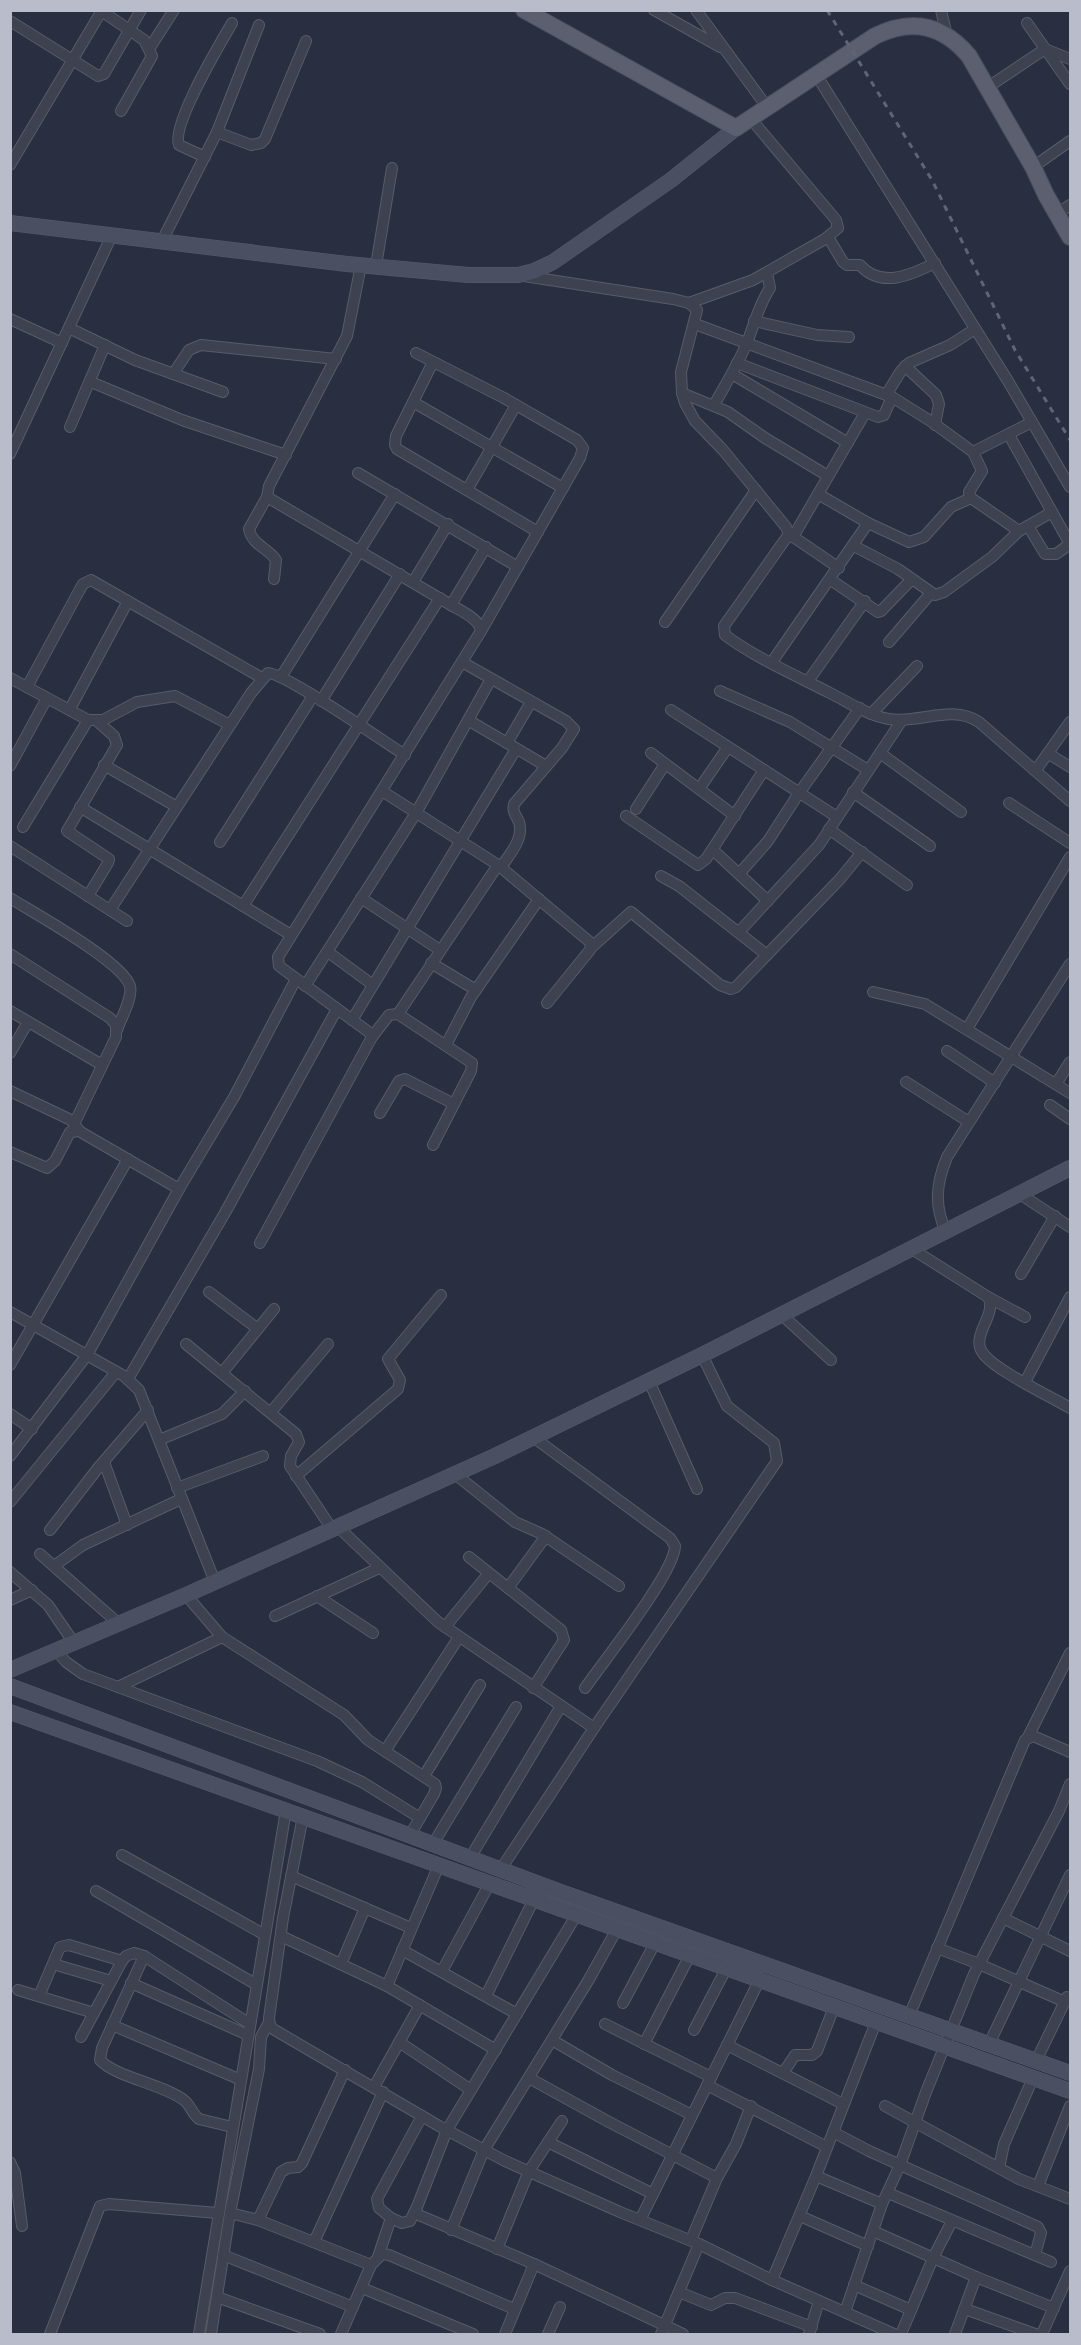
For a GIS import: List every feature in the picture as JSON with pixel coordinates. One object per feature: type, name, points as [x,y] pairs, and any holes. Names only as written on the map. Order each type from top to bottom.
[{"type":"main road","points":[[524,10],[736,128],[875,36],[890,29],[920,26],[946,36],[959,44],[969,56],[1033,167],[1064,210],[1071,237]]},
{"type":"street","points":[[10,21],[98,76],[102,76],[141,10]]},
{"type":"street","points":[[149,49],[174,10]]},
{"type":"street","points":[[654,10],[723,49]]},
{"type":"street","points":[[696,10],[767,107]]},
{"type":"street","points":[[941,10],[946,36]]},
{"type":"street","points":[[10,165],[100,11],[144,40],[152,56],[121,111]]},
{"type":"street","points":[[205,157],[178,145],[178,129],[197,86],[232,23]]},
{"type":"street","points":[[1027,23],[1071,84]]},
{"type":"street","points":[[162,241],[217,132],[259,25]]},
{"type":"street","points":[[217,132],[251,145],[261,143],[306,41]]},
{"type":"street","points":[[1045,50],[1071,59]]},
{"type":"street","points":[[988,87],[1045,50]]},
{"type":"street","points":[[817,76],[935,263],[1071,487]]},
{"type":"street","points":[[10,223],[369,266],[468,275],[518,275],[689,303],[735,288],[767,273],[828,237],[838,228],[836,220],[751,118]]},
{"type":"street","points":[[518,275],[534,271],[553,262],[670,180],[736,128]]},
{"type":"street","points":[[1033,167],[1071,141]]},
{"type":"street","points":[[274,579],[276,560],[270,552],[252,538],[249,529],[346,336],[369,266],[392,168]]},
{"type":"street","points":[[10,454],[112,235]]},
{"type":"street","points":[[828,237],[843,262],[847,265],[860,265],[873,276],[900,278],[935,263]]},
{"type":"street","points":[[714,405],[747,344],[762,300],[770,288],[767,273]]},
{"type":"street","points":[[689,303],[697,310],[695,324],[682,363],[682,393],[688,411],[756,490],[791,535],[839,568]]},
{"type":"street","points":[[10,319],[62,343]]},
{"type":"street","points":[[754,321],[817,335],[849,338]]},
{"type":"street","points":[[695,324],[889,396],[935,424],[973,452],[982,471],[969,492],[971,498],[1023,528],[1045,554],[1056,554],[1071,544],[1009,435]]},
{"type":"street","points":[[69,328],[135,360],[223,392]]},
{"type":"street","points":[[737,363],[878,417],[884,415],[889,396],[905,366],[975,329]]},
{"type":"street","points":[[69,427],[91,382],[105,345]]},
{"type":"street","points":[[173,374],[189,350],[201,345],[336,359]]},
{"type":"street","points":[[372,1037],[279,966],[277,962],[291,935],[481,631],[582,454],[583,448],[580,442],[516,405],[416,354]]},
{"type":"street","points":[[433,362],[396,436],[395,445],[398,449],[538,532]]},
{"type":"street","points":[[905,366],[936,395],[939,404],[935,424]]},
{"type":"street","points":[[732,374],[848,443]]},
{"type":"street","points":[[91,382],[182,420],[286,455]]},
{"type":"street","points":[[682,393],[714,405],[828,476]]},
{"type":"street","points":[[413,402],[563,488]]},
{"type":"street","points":[[467,490],[516,405]]},
{"type":"street","points":[[866,413],[791,535],[724,626],[725,635],[872,714],[890,720],[950,714],[968,716],[979,722],[1071,801]]},
{"type":"street","points":[[973,452],[1032,422]]},
{"type":"street","points":[[358,473],[518,567]]},
{"type":"street","points":[[665,622],[756,490]]},
{"type":"street","points":[[281,677],[395,494]]},
{"type":"street","points":[[818,494],[868,523],[904,540],[915,541],[928,534],[951,507],[971,498]]},
{"type":"street","points":[[267,497],[440,598],[477,622],[481,631]]},
{"type":"street","points":[[854,546],[883,560],[935,595],[944,592],[992,557],[1023,528],[1052,512]]},
{"type":"street","points":[[772,662],[831,580],[868,523]]},
{"type":"street","points":[[413,582],[448,524]]},
{"type":"street","points":[[451,605],[486,547]]},
{"type":"street","points":[[220,842],[400,574]]},
{"type":"street","points":[[831,580],[865,601],[875,610],[881,611],[912,579]]},
{"type":"street","points":[[27,687],[83,584],[91,580],[262,678]]},
{"type":"street","points":[[890,642],[931,593]]},
{"type":"street","points":[[243,906],[440,598]]},
{"type":"street","points":[[70,709],[128,601]]},
{"type":"street","points":[[808,681],[865,601]]},
{"type":"street","points":[[398,1014],[440,950],[512,851],[520,833],[519,824],[513,812],[514,804],[562,748],[574,729],[566,721],[462,662]]},
{"type":"street","points":[[872,714],[917,666]]},
{"type":"street","points":[[110,910],[230,725],[262,678],[268,673],[281,677],[405,754]]},
{"type":"street","points":[[10,678],[93,720],[117,740],[117,745],[67,831],[109,859],[88,896]]},
{"type":"street","points":[[10,1456],[87,1355],[179,1189],[301,982],[328,952],[416,813],[491,679]]},
{"type":"street","points":[[720,691],[776,714],[868,770]]},
{"type":"street","points":[[23,827],[93,720],[108,718],[137,702],[175,696],[230,725]]},
{"type":"street","points":[[10,766],[46,698]]},
{"type":"street","points":[[352,1020],[461,843],[512,746],[531,702]]},
{"type":"street","points":[[740,874],[768,841],[799,793],[860,708]]},
{"type":"street","points":[[671,710],[837,817]]},
{"type":"street","points":[[468,720],[546,766]]},
{"type":"street","points":[[740,932],[811,856],[902,720]]},
{"type":"street","points":[[1036,770],[1071,722]]},
{"type":"street","points":[[699,789],[728,747]]},
{"type":"street","points":[[651,753],[735,816]]},
{"type":"street","points":[[880,753],[961,812]]},
{"type":"street","points":[[1049,754],[1071,767]]},
{"type":"street","points":[[636,809],[665,764]]},
{"type":"street","points":[[104,765],[177,807]]},
{"type":"street","points":[[626,816],[698,865],[712,850],[765,770]]},
{"type":"street","points":[[382,791],[499,866],[588,940],[592,947]]},
{"type":"street","points":[[853,792],[930,846]]},
{"type":"street","points":[[1010,803],[1071,843]]},
{"type":"street","points":[[80,807],[291,935]]},
{"type":"street","points":[[829,829],[908,885]]},
{"type":"street","points":[[10,846],[127,921]]},
{"type":"street","points":[[712,850],[768,901]]},
{"type":"street","points":[[547,1004],[592,947],[631,912],[726,989],[736,987],[840,879],[862,852]]},
{"type":"street","points":[[967,1029],[1071,857]]},
{"type":"street","points":[[661,876],[679,886],[767,955]]},
{"type":"street","points":[[10,898],[76,939],[119,970],[130,990],[117,1030],[77,1127],[70,1132],[55,1161],[47,1168],[10,1152]]},
{"type":"street","points":[[361,898],[440,950]]},
{"type":"street","points":[[446,1045],[476,990],[539,899]]},
{"type":"street","points":[[328,952],[374,985]]},
{"type":"street","points":[[10,954],[110,1018],[117,1030]]},
{"type":"street","points":[[431,963],[476,990]]},
{"type":"street","points":[[946,1232],[938,1209],[938,1183],[947,1157],[1070,966]]},
{"type":"street","points":[[873,992],[925,1004],[1071,1093]]},
{"type":"street","points":[[129,1379],[226,1211],[337,1009]]},
{"type":"street","points":[[10,1011],[102,1065]]},
{"type":"street","points":[[260,1243],[372,1037],[389,1015],[398,1014],[470,1060],[473,1067],[433,1145]]},
{"type":"street","points":[[10,1053],[28,1022]]},
{"type":"street","points":[[947,1051],[995,1083]]},
{"type":"street","points":[[1056,1084],[1071,1062]]},
{"type":"street","points":[[380,1113],[399,1081],[405,1078],[454,1104]]},
{"type":"street","points":[[906,1082],[969,1122]]},
{"type":"street","points":[[10,1091],[56,1112],[179,1189]]},
{"type":"street","points":[[1050,1105],[1071,1119]]},
{"type":"street","points":[[10,1365],[128,1159]]},
{"type":"street","points":[[10,1670],[216,1582],[455,1474],[702,1355],[1071,1168]]},
{"type":"street","points":[[1020,1194],[1071,1227]]},
{"type":"street","points":[[1021,1274],[1055,1216]]},
{"type":"street","points":[[912,1249],[988,1297],[1025,1317]]},
{"type":"street","points":[[209,1292],[258,1329]]},
{"type":"street","points":[[296,1476],[398,1389],[400,1380],[388,1359],[441,1295]]},
{"type":"street","points":[[988,1297],[991,1307],[980,1338],[981,1351],[999,1367],[1071,1408]]},
{"type":"street","points":[[1025,1382],[1071,1297]]},
{"type":"street","points":[[222,1373],[274,1309]]},
{"type":"street","points":[[10,1312],[129,1379],[139,1390],[216,1582]]},
{"type":"street","points":[[781,1314],[831,1360]]},
{"type":"street","points":[[186,1344],[271,1412],[299,1438],[289,1462],[296,1476],[335,1528],[445,1627],[594,1728]]},
{"type":"street","points":[[271,1412],[328,1344]]},
{"type":"street","points":[[501,1869],[594,1728],[777,1461],[774,1443],[727,1406],[702,1355]]},
{"type":"street","points":[[10,1502],[116,1372]]},
{"type":"street","points":[[649,1381],[697,1489]]},
{"type":"street","points":[[159,1440],[222,1414],[245,1391]]},
{"type":"street","points":[[50,1530],[148,1410]]},
{"type":"street","points":[[10,1414],[32,1429]]},
{"type":"street","points":[[533,1437],[670,1538],[675,1546],[672,1559],[654,1592],[585,1688]]},
{"type":"street","points":[[177,1488],[262,1456]]},
{"type":"street","points":[[104,1462],[127,1525]]},
{"type":"street","points":[[455,1474],[515,1522],[546,1536],[620,1586]]},
{"type":"street","points":[[54,1566],[75,1550],[182,1499]]},
{"type":"street","points":[[508,1588],[546,1536]]},
{"type":"street","points":[[40,1554],[119,1624]]},
{"type":"street","points":[[469,1557],[557,1626],[564,1636],[561,1645],[533,1688]]},
{"type":"street","points":[[275,1616],[379,1568]]},
{"type":"street","points":[[10,1572],[48,1605],[74,1643]]},
{"type":"street","points":[[445,1627],[489,1573]]},
{"type":"street","points":[[10,1600],[32,1590]]},
{"type":"street","points":[[186,1595],[222,1637],[344,1715],[363,1735],[424,1776],[436,1788],[410,1835]]},
{"type":"street","points":[[317,1596],[374,1633]]},
{"type":"street","points":[[118,1687],[222,1637]]},
{"type":"street","points":[[385,1751],[459,1637]]},
{"type":"street","points":[[56,1650],[73,1668],[317,1761],[362,1782],[420,1818]]},
{"type":"street","points":[[909,2016],[1022,1745],[1071,1653]]},
{"type":"street","points":[[424,1776],[480,1684]]},
{"type":"street","points":[[10,1686],[470,1858],[909,2016],[948,2038],[1034,2078],[1071,2091]]},
{"type":"street","points":[[470,1858],[561,1706]]},
{"type":"street","points":[[433,1844],[516,1707]]},
{"type":"street","points":[[10,1712],[876,2022],[948,2038],[989,2044],[1071,2073]]},
{"type":"street","points":[[1028,1737],[1033,1736],[1071,1752]]},
{"type":"street","points":[[845,2312],[882,2204],[979,1964],[1070,1786]]},
{"type":"street","points":[[199,2334],[286,1810]]},
{"type":"street","points":[[212,2334],[230,2213],[259,2069],[261,2037],[269,2022],[280,1936],[303,1816]]},
{"type":"street","points":[[122,1855],[265,1935]]},
{"type":"street","points":[[387,1986],[439,1864]]},
{"type":"street","points":[[291,1876],[411,1928]]},
{"type":"street","points":[[989,2044],[1040,1936],[1069,1881]]},
{"type":"street","points":[[442,1971],[490,1883]]},
{"type":"street","points":[[96,1891],[257,1985]]},
{"type":"street","points":[[486,1996],[534,1899]]},
{"type":"street","points":[[341,1964],[365,1908]]},
{"type":"street","points":[[422,2116],[377,2199],[379,2208],[391,2218],[406,2223],[414,2213],[447,2130],[577,1914]]},
{"type":"street","points":[[1003,1918],[1071,1951]]},
{"type":"street","points":[[451,2230],[484,2150],[617,1929]]},
{"type":"street","points":[[280,1936],[387,1986],[496,2050]]},
{"type":"street","points":[[623,2003],[655,1943]]},
{"type":"street","points":[[39,1996],[57,1952],[64,1946],[122,1961]]},
{"type":"street","points":[[937,1948],[1066,2000],[1036,2061]]},
{"type":"street","points":[[402,1950],[517,2014]]},
{"type":"street","points":[[81,2037],[122,1961],[130,1953],[144,1956],[249,2030]]},
{"type":"street","points":[[644,2044],[690,1955]]},
{"type":"street","points":[[144,1956],[100,2055],[103,2064],[185,2100],[194,2116],[199,2119],[232,2127]]},
{"type":"street","points":[[53,1964],[111,1981]]},
{"type":"street","points":[[694,2030],[726,1969]]},
{"type":"street","points":[[640,2220],[759,1981]]},
{"type":"street","points":[[131,1983],[249,2030]]},
{"type":"street","points":[[18,1990],[94,2013]]},
{"type":"street","points":[[314,2242],[399,2042],[420,2005]]},
{"type":"street","points":[[783,2073],[795,2055],[812,2055],[817,2051],[834,2007]]},
{"type":"street","points":[[269,2022],[273,2029],[484,2150],[529,2172],[695,2242],[772,2280],[894,2334]]},
{"type":"street","points":[[772,2280],[800,2216],[876,2022]]},
{"type":"street","points":[[605,2024],[827,2147]]},
{"type":"street","points":[[112,2025],[240,2080]]},
{"type":"street","points":[[552,2040],[612,2075],[692,2115]]},
{"type":"street","points":[[399,2042],[471,2090]]},
{"type":"street","points":[[727,2044],[843,2104]]},
{"type":"street","points":[[258,2220],[281,2172],[288,2168],[298,2167],[302,2163],[345,2070]]},
{"type":"street","points":[[529,2078],[717,2178]]},
{"type":"street","points":[[999,2168],[1004,2144],[1034,2078]]},
{"type":"street","points":[[663,2330],[679,2292],[717,2178],[736,2144],[751,2106]]},
{"type":"street","points":[[885,2106],[999,2168],[1071,2199]]},
{"type":"street","points":[[1038,2186],[1071,2106]]},
{"type":"street","points":[[497,2249],[529,2172],[562,2121]]},
{"type":"street","points":[[833,2132],[1038,2227],[1041,2233],[1035,2255]]},
{"type":"street","points":[[548,2142],[653,2194]]},
{"type":"street","points":[[12,2165],[22,2226]]},
{"type":"street","points":[[816,2176],[882,2204]]},
{"type":"street","points":[[888,2193],[1051,2262]]},
{"type":"street","points":[[50,2334],[100,2206],[109,2204],[218,2213]]},
{"type":"street","points":[[230,2213],[258,2220],[314,2242],[374,2261],[389,2255],[514,2309]]},
{"type":"street","points":[[414,2213],[534,2264],[663,2330],[683,2334]]},
{"type":"street","points":[[800,2216],[868,2246]]},
{"type":"street","points":[[341,2334],[391,2218]]},
{"type":"street","points":[[901,2334],[933,2258],[952,2221]]},
{"type":"street","points":[[873,2231],[976,2277],[1054,2308]]},
{"type":"street","points":[[223,2255],[353,2307]]},
{"type":"street","points":[[504,2334],[534,2264]]},
{"type":"street","points":[[1042,2334],[1071,2271]]},
{"type":"street","points":[[955,2334],[976,2277]]},
{"type":"street","points":[[854,2285],[911,2310]]},
{"type":"street","points":[[362,2288],[473,2334]]},
{"type":"street","points":[[679,2292],[711,2305],[725,2298],[735,2298],[810,2331],[819,2301]]},
{"type":"street","points":[[217,2297],[320,2334]]},
{"type":"street","points":[[548,2334],[560,2307]]},
{"type":"street","points":[[965,2309],[1035,2334]]},
{"type":"railway","points":[[827,10],[932,180],[1015,350],[1070,440]]}]
